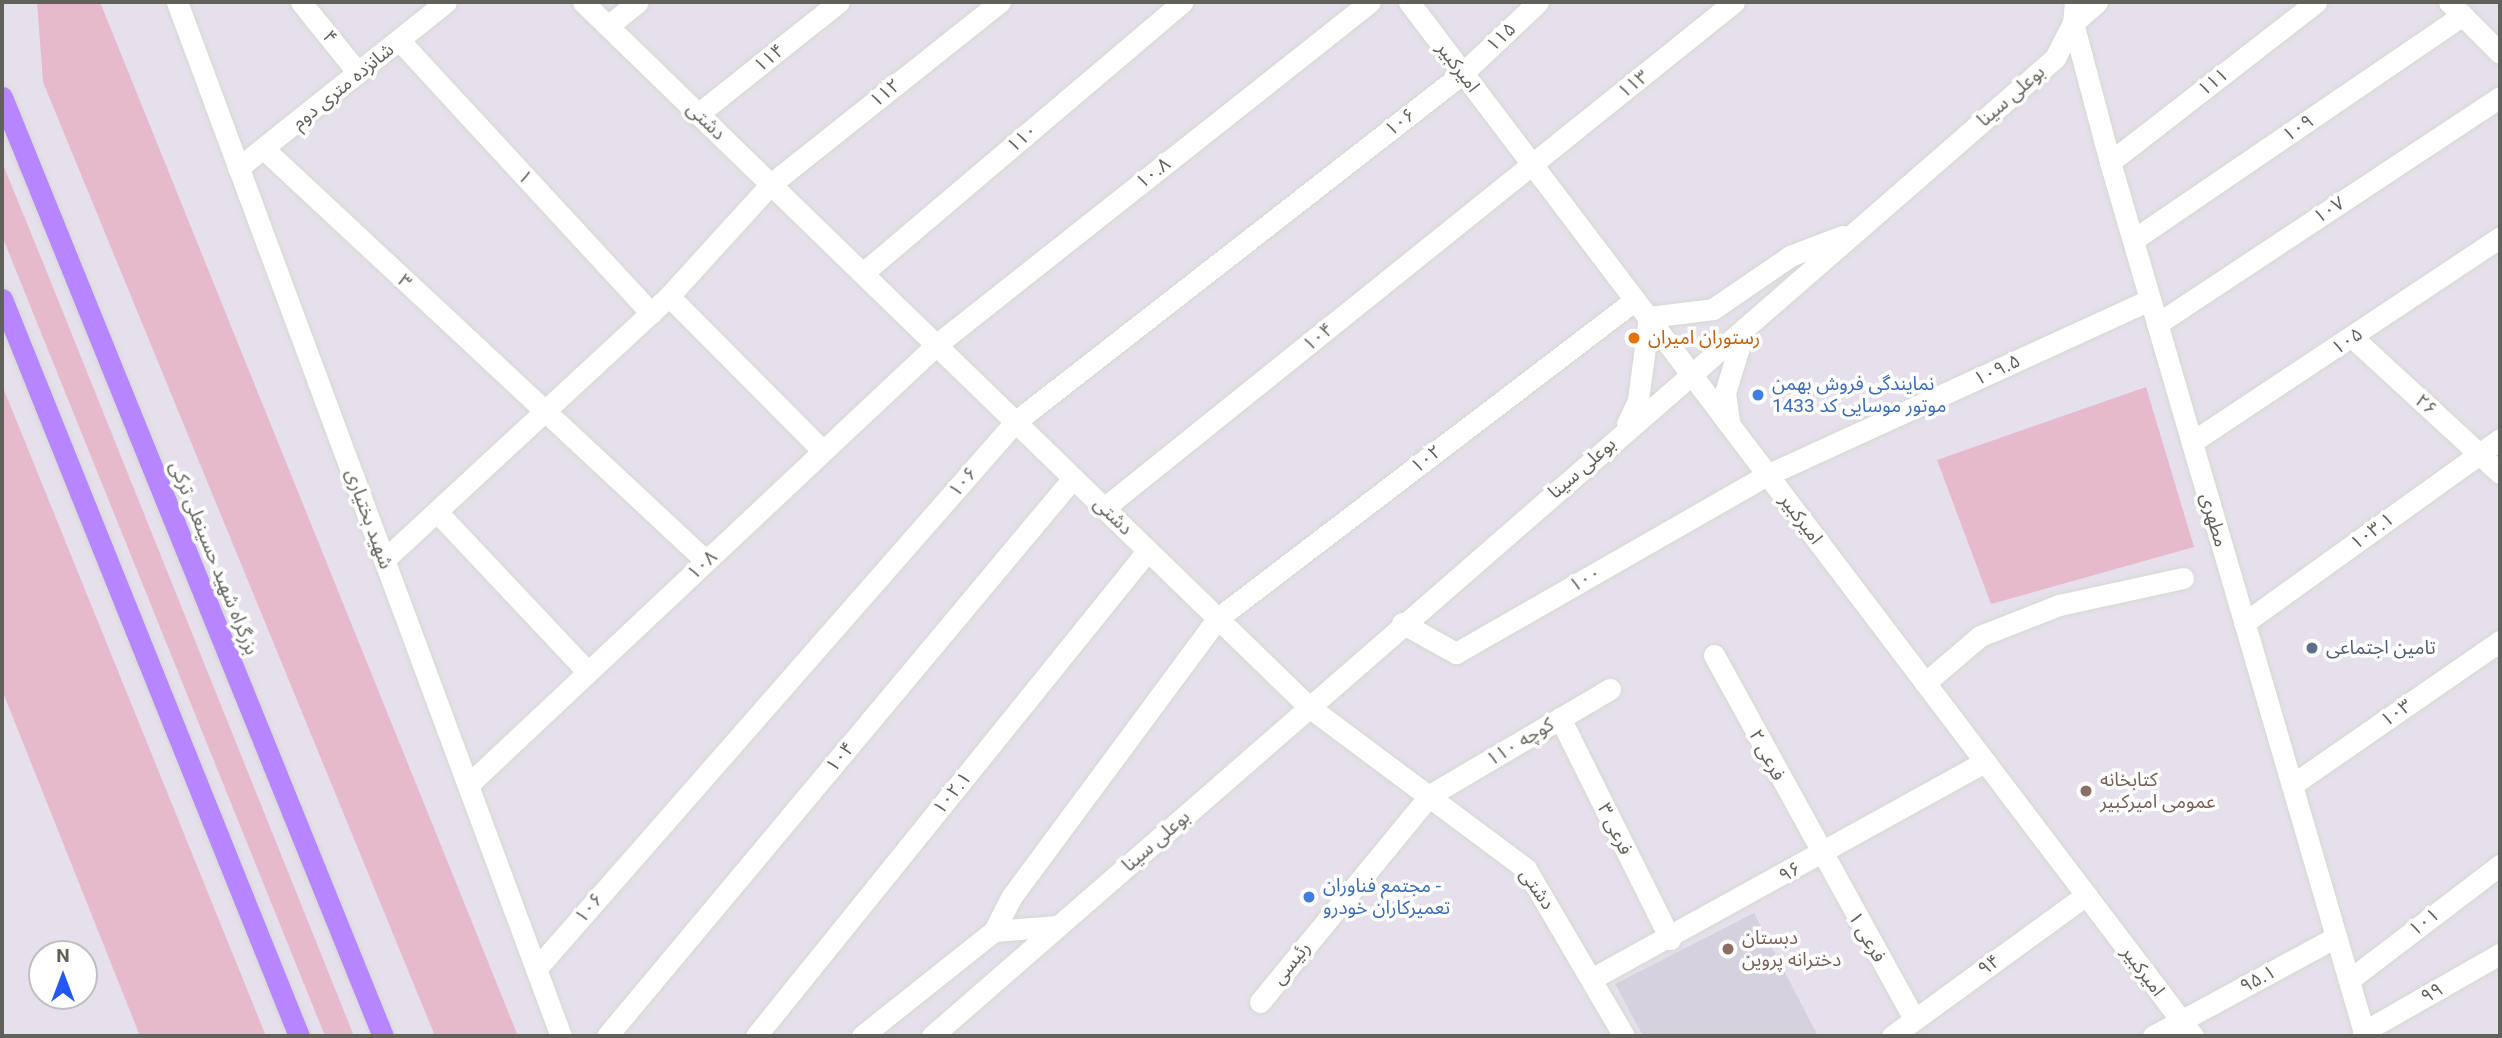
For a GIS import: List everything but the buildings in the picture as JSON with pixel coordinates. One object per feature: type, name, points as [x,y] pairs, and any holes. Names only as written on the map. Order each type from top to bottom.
[{"type":"highway","name":"بزرگراه شهید حسینعلی ترکی","points":[[2,97],[383,1036]]},
{"type":"highway","points":[[2,299],[299,1036]]},
{"type":"street","name":"شهید بختیاری","points":[[177,2],[561,1036]]},
{"type":"street","name":"۴","points":[[301,2],[358,73]]},
{"type":"street","name":"شانزده متری دوم","points":[[238,168],[446,2]]},
{"type":"street","name":"دشتی","points":[[583,2],[1309,707],[1526,869],[1593,978],[1624,1036]]},
{"type":"street","points":[[608,26],[638,2]]},
{"type":"street","name":"۱۱۴","points":[[698,114],[839,2]]},
{"type":"street","name":"۱۱۲","points":[[384,560],[439,514],[668,296],[771,184],[1000,2]]},
{"type":"street","name":"۱۱۰","points":[[863,273],[1182,2]]},
{"type":"street","name":"۱۰.۸","points":[[936,345],[1370,2]]},
{"type":"street","name":"امیرکبیر","points":[[1409,2],[2187,1028]]},
{"type":"street","name":"۱۱۵","points":[[1463,73],[1538,2]]},
{"type":"street","name":"۱۱۳","points":[[1532,166],[1734,2]]},
{"type":"street","name":"مطهری","points":[[2075,2],[2073,23],[2110,162],[2364,1034]]},
{"type":"street","name":"بوعلی سینا","points":[[932,1036],[2054,58],[2073,23],[2097,2]]},
{"type":"street","name":"۱۱۱","points":[[2110,162],[2316,2]]},
{"type":"street","points":[[2456,9],[2500,53]]},
{"type":"street","name":"۱۰۹","points":[[2133,240],[2456,9]]},
{"type":"street","name":"۱","points":[[399,40],[650,313]]},
{"type":"street","name":"۱۰۶","points":[[536,969],[1015,422],[1463,73]]},
{"type":"street","name":"۱۰۷","points":[[2157,324],[2500,97]]},
{"type":"street","name":"۳","points":[[264,149],[706,561]]},
{"type":"street","name":"۱۰۴","points":[[1104,508],[1532,166]]},
{"type":"street","points":[[1623,432],[1639,400],[1648,317],[1713,309],[1790,256],[1856,230]]},
{"type":"street","name":"۱۰۵","points":[[2192,442],[2500,237]]},
{"type":"street","points":[[668,296],[823,451]]},
{"type":"street","name":"۱۰۹.۵","points":[[1767,475],[2150,299]]},
{"type":"street","name":"۱۰۲","points":[[994,930],[1012,896],[1218,618],[1635,300]]},
{"type":"street","points":[[1729,424],[1725,393],[1746,326]]},
{"type":"street","name":"۲۶","points":[[2352,337],[2500,472]]},
{"type":"street","name":"۱۰۸","points":[[468,785],[936,345]]},
{"type":"street","name":"۱۰۳.۱","points":[[2244,623],[2500,439]]},
{"type":"street","name":"۱۰۰","points":[[1402,624],[1456,653],[1767,475]]},
{"type":"street","name":"۱۰۴","points":[[607,1036],[1073,478]]},
{"type":"street","points":[[439,514],[588,672]]},
{"type":"street","name":"۱۰۲.۱","points":[[755,1036],[1147,550]]},
{"type":"street","points":[[1925,683],[1980,636],[2059,605],[2183,578]]},
{"type":"street","name":"۱۰۳","points":[[2292,785],[2500,641]]},
{"type":"street","name":"فرعی ۲","points":[[1714,655],[1820,855]]},
{"type":"street","name":"کوچه ۱۱۰","points":[[1430,795],[1610,688]]},
{"type":"street","name":"فرعی ۳","points":[[1560,718],[1671,940]]},
{"type":"street","name":"۹۶","points":[[1593,978],[1671,940],[1985,762]]},
{"type":"street","name":"رئیسی","points":[[1260,1002],[1430,795]]},
{"type":"street","name":"فرعی ۱","points":[[1820,855],[1914,1019]]},
{"type":"street","name":"۱۰۱","points":[[2348,980],[2500,865]]},
{"type":"street","name":"۹۴","points":[[1892,1036],[2086,895]]},
{"type":"street","points":[[862,1036],[994,930],[1058,926]]},
{"type":"street","name":"۹۵.۱","points":[[2153,1036],[2187,1028],[2336,937]]},
{"type":"street","name":"۹۹","points":[[2364,1034],[2500,954]]},
{"type":"shaded area","points":[[37,2],[100,2],[518,1036],[435,1036],[43,82]]},
{"type":"shaded area","points":[[2,162],[354,1036],[325,1036],[2,236]]},
{"type":"shaded area","points":[[2,385],[266,1036],[140,1036],[2,690]]},
{"type":"shaded area","points":[[2146,387],[2194,547],[1991,604],[1937,460]]},
{"type":"shaded area","name":"دبستان دخترانه پروین","points":[[1754,913],[1818,1036],[1643,1036],[1615,984]]},
{"type":"place","name":"رستوران امیران","points":[[1634,338]]},
{"type":"place","name":"نمایندگی فروش بهمن موتور موسایی کد 1433","points":[[1758,395]]},
{"type":"place","name":"تامین اجتماعی","points":[[2312,648]]},
{"type":"place","name":"کتابخانه عمومی امیرکبیر","points":[[2086,791]]},
{"type":"place","name":"مجتمع فناوران - تعمیرکاران خودرو","points":[[1309,897]]},
{"type":"place","name":"دبستان دخترانه پروین","points":[[1728,949]]}]
